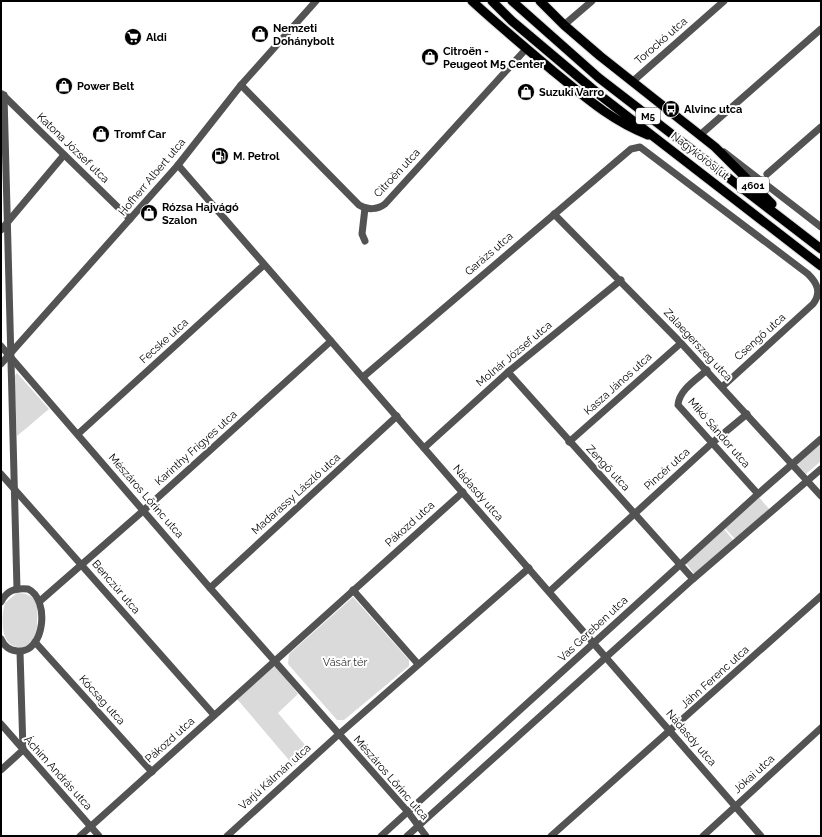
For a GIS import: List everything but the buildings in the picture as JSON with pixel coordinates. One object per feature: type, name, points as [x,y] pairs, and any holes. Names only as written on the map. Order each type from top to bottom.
[{"type":"main road","points":[[472,1],[526,49],[615,120],[660,140]]},
{"type":"main road","name":"Nagykőrösi út","points":[[492,1],[512,21],[595,91],[821,266]]},
{"type":"main road","name":"Nagykőrösi út","points":[[512,1],[599,78],[821,248]]},
{"type":"main road","name":"Nagykőrösi út","points":[[540,1],[564,25],[632,82],[715,147]]},
{"type":"main road","name":"4601","points":[[715,147],[790,224]]},
{"type":"street","name":"Hofherr Albert utca","points":[[1,364],[178,165],[241,85],[316,1]]},
{"type":"street","points":[[564,25],[592,1]]},
{"type":"street","name":"Torockó utca","points":[[632,82],[724,1]]},
{"type":"street","points":[[700,136],[821,29]]},
{"type":"street","name":"Citroën utca","points":[[241,85],[359,205],[365,208],[377,208],[385,204],[526,49]]},
{"type":"street","points":[[2,96],[17,589]]},
{"type":"street","name":"Katona József utca","points":[[2,96],[130,219]]},
{"type":"street","points":[[767,174],[821,127]]},
{"type":"street","name":"Nagykőrösi út","points":[[715,147],[736,160],[820,225]]},
{"type":"street","name":"Garázs utca","points":[[363,377],[554,214],[634,148],[643,148],[808,274],[816,284],[818,290],[818,297],[813,304]]},
{"type":"street","points":[[1,230],[64,155]]},
{"type":"street","name":"Nádasdy utca","points":[[178,165],[550,591],[606,658],[761,836]]},
{"type":"street","points":[[365,208],[362,234],[365,241]]},
{"type":"street","name":"Zalaegerszeg utca","points":[[554,214],[707,370],[821,496]]},
{"type":"street","name":"Fecske utca","points":[[78,434],[264,265]]},
{"type":"street","name":"Molnár József utca","points":[[424,448],[508,372],[620,280]]},
{"type":"street","name":"Csengő utca","points":[[722,387],[813,304]]},
{"type":"street","name":"Karinthy Frigyes utca","points":[[40,601],[144,510],[331,341]]},
{"type":"street","name":"Kasza János utca","points":[[570,442],[681,343]]},
{"type":"street","name":"Mészáros Lőrinc utca","points":[[1,346],[210,588],[275,659]]},
{"type":"street","name":"Mikó Sándor utca","points":[[707,370],[682,393],[678,398],[678,405],[758,494]]},
{"type":"street","name":"Zengő utca","points":[[508,372],[693,578]]},
{"type":"street","name":"Pincér utca","points":[[550,591],[712,443],[747,414]]},
{"type":"street","name":"Madarassy László utca","points":[[210,588],[397,416]]},
{"type":"street","name":"Vas Gereben utca","points":[[381,836],[681,563],[821,439]]},
{"type":"street","points":[[407,836],[693,578],[821,470]]},
{"type":"street","name":"Benczúr utca","points":[[1,474],[214,715]]},
{"type":"street","name":"Pákozd utca","points":[[353,590],[463,492]]},
{"type":"street","points":[[418,664],[353,590],[275,659],[338,735],[529,568]]},
{"type":"street","points":[[1,601],[6,594],[17,589],[28,589],[32,591],[40,601],[40,625],[35,642],[28,650],[20,652],[7,648],[1,639]]},
{"type":"street","name":"Jáhn Ferenc utca","points":[[551,836],[821,596]]},
{"type":"street","name":"Kócsag utca","points":[[35,642],[152,772]]},
{"type":"street","points":[[1,770],[23,750],[20,652]]},
{"type":"street","name":"Pákozd utca","points":[[80,836],[275,659]]},
{"type":"street","name":"Áchim András utca","points":[[1,724],[99,836]]},
{"type":"street","name":"Jókai utca","points":[[703,836],[821,728]]},
{"type":"street","name":"Mészáros Lőrinc utca","points":[[338,735],[408,812],[426,836]]},
{"type":"street","name":"Varjú Kálmán utca","points":[[227,836],[338,735]]},
{"type":"green space","points":[[17,373],[49,409],[17,436],[14,377]]},
{"type":"green space","points":[[821,443],[821,461],[806,474],[797,464]]},
{"type":"green space","points":[[758,496],[770,510],[736,540],[724,527]]},
{"type":"green space","points":[[723,528],[734,541],[695,575],[685,562]]},
{"type":"green space","points":[[17,593],[29,595],[33,598],[38,610],[37,630],[35,637],[32,642],[22,647],[12,645],[8,642],[3,630],[5,603]]},
{"type":"green space","name":"Vásár tér","points":[[353,597],[409,660],[409,666],[344,720],[337,720],[288,664],[289,654]]},
{"type":"green space","points":[[275,666],[298,694],[278,713],[311,752],[294,766],[237,699]]},
{"type":"place","name":"Nemzeti Dohánybolt","points":[[260,34]]},
{"type":"place","name":"Aldi","points":[[133,37]]},
{"type":"place","name":"Citroën - Peugeot M5 Center","points":[[430,57]]},
{"type":"place","name":"Power Belt","points":[[64,86]]},
{"type":"place","name":"Suzuki Varro","points":[[526,92]]},
{"type":"place","name":"Alvinc utca","points":[[671,109]]},
{"type":"place","name":"Tromf Car","points":[[101,134]]},
{"type":"place","name":"M. Petrol","points":[[220,156]]},
{"type":"place","name":"Rózsa Hajvágó Szalon","points":[[149,213]]}]
